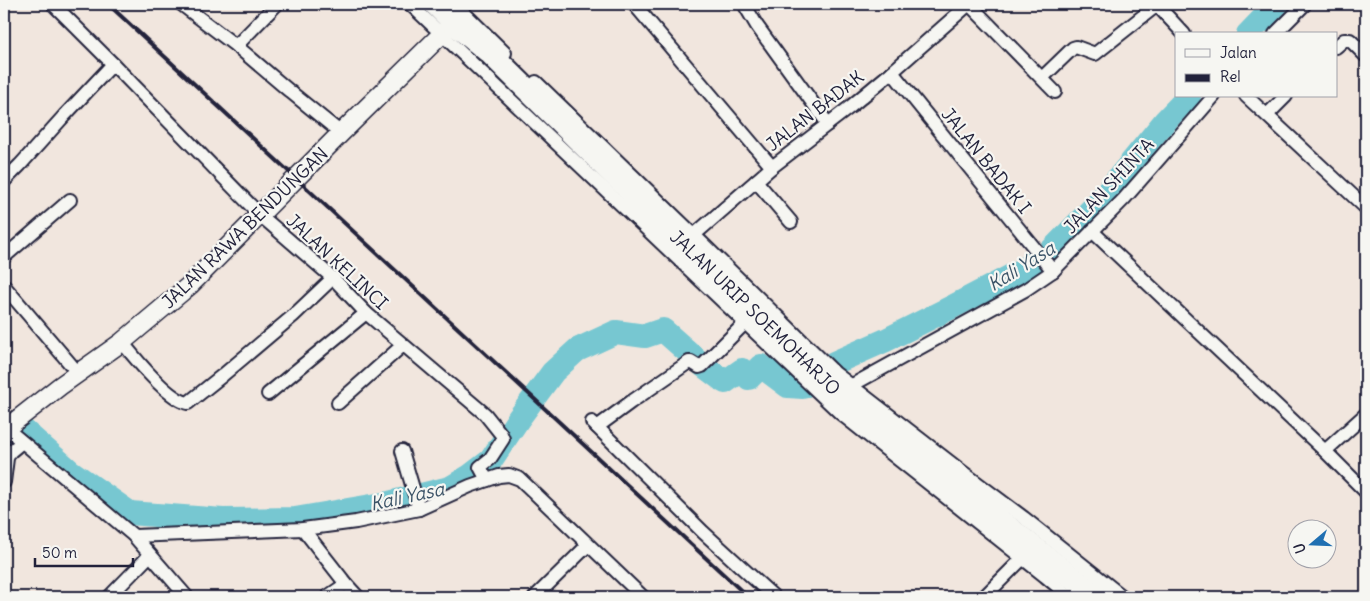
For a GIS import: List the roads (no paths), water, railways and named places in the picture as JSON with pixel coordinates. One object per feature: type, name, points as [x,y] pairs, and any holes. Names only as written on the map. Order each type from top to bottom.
[{"type":"highway","name":"JALAN URIP SOEMOHARJO","points":[[423,4],[445,31],[488,63],[747,321],[831,397],[1025,556],[1064,582],[1097,597]]},
{"type":"highway","name":"JALAN URIP SOEMOHARJO","points":[[435,4],[458,28],[490,53],[687,238],[845,390],[1081,597]]},
{"type":"street","name":"JALAN KELINCI","points":[[53,4],[260,215],[333,278],[366,313],[479,408],[503,439],[490,459],[484,475]]},
{"type":"street","points":[[181,4],[236,46],[341,133]]},
{"type":"street","points":[[236,46],[277,4]]},
{"type":"street","points":[[410,4],[445,31]]},
{"type":"street","points":[[455,4],[687,238]]},
{"type":"street","points":[[634,4],[772,167]]},
{"type":"street","points":[[744,4],[757,26],[828,124]]},
{"type":"street","points":[[969,4],[1055,92]]},
{"type":"street","name":"JALAN BADAK","points":[[687,238],[772,167],[892,72],[969,4]]},
{"type":"street","points":[[1042,78],[1072,48],[1076,47],[1095,54],[1156,4],[1182,32]]},
{"type":"street","points":[[1277,32],[1305,4]]},
{"type":"street","name":"JALAN RAWA BENDUNGAN","points":[[7,430],[78,373],[122,342],[190,286],[445,31]]},
{"type":"street","points":[[1338,45],[1344,40],[1350,40],[1366,56]]},
{"type":"street","points":[[4,181],[113,64]]},
{"type":"street","name":"JALAN BADAK I","points":[[892,72],[1053,271]]},
{"type":"street","name":"JALAN SHINTA","points":[[845,390],[1025,290],[1053,271],[1124,199],[1212,98]]},
{"type":"street","points":[[1248,98],[1366,208]]},
{"type":"street","points":[[1267,115],[1284,98]]},
{"type":"street","points":[[756,181],[791,222]]},
{"type":"street","points":[[4,257],[70,200]]},
{"type":"street","points":[[1092,232],[1325,451],[1366,492]]},
{"type":"street","points":[[122,342],[145,370],[173,395],[188,403],[293,316],[333,278]]},
{"type":"street","points":[[4,286],[78,373]]},
{"type":"street","points":[[268,394],[366,313]]},
{"type":"street","points":[[747,321],[703,365],[699,367],[689,362],[631,402],[594,424],[703,532],[774,597]]},
{"type":"street","points":[[338,403],[403,345]]},
{"type":"street","points":[[845,390],[964,473],[1123,597]]},
{"type":"street","points":[[1325,451],[1366,414]]},
{"type":"street","points":[[7,430],[134,536],[187,597]]},
{"type":"street","points":[[4,482],[7,458],[10,452],[22,442]]},
{"type":"street","points":[[402,451],[418,506]]},
{"type":"street","points":[[134,536],[303,528],[356,522],[418,506],[470,486],[484,475],[509,475],[520,479],[642,597]]},
{"type":"street","points":[[303,528],[358,597]]},
{"type":"street","points":[[535,597],[588,545]]},
{"type":"street","points":[[109,597],[150,554]]},
{"type":"street","points":[[984,597],[1025,556]]},
{"type":"street","points":[[328,597],[346,584]]},
{"type":"waterway","name":"Kali Yasa","points":[[1250,32],[1277,4]]},
{"type":"waterway","name":"Kali Yasa","points":[[834,363],[886,340],[952,307],[1021,271],[1049,253],[1098,203],[1165,121],[1187,98]]},
{"type":"waterway","name":"Kali Yasa","points":[[4,445],[21,428],[70,471],[130,513],[223,520],[295,519],[389,503],[450,488],[491,460],[553,372],[577,350],[616,332],[645,336],[663,330],[725,382],[742,370],[749,378],[761,366],[788,386],[803,387]]},
{"type":"railway","points":[[108,4],[748,597]]}]
